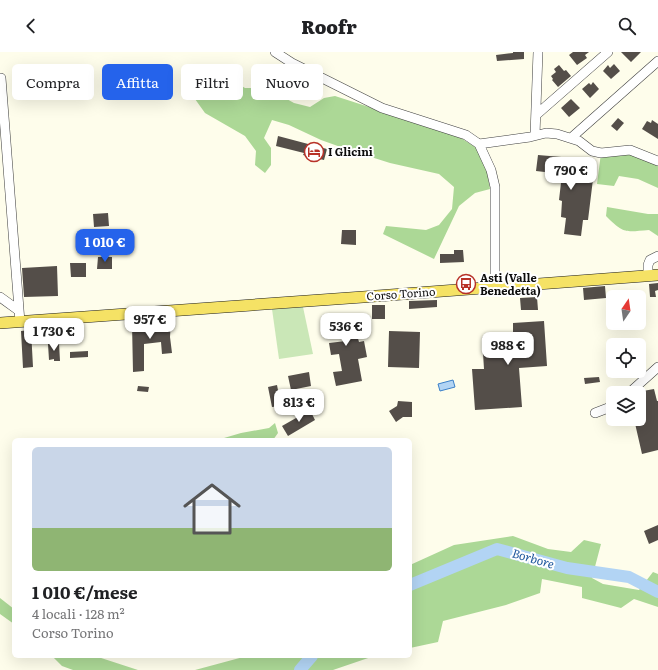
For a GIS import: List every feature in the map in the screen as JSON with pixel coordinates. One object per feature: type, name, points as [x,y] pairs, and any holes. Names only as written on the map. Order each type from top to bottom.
[{"type":"main road","name":"Corso Torino","points":[[0,323],[495,288],[653,275]]},
{"type":"street","points":[[275,52],[292,63],[382,108],[466,135],[480,144],[491,170],[495,187],[495,288]]},
{"type":"street","points":[[535,136],[538,52]]},
{"type":"street","points":[[536,115],[608,52]]},
{"type":"street","points":[[571,138],[658,61]]},
{"type":"street","points":[[1,78],[20,322]]},
{"type":"street","points":[[480,144],[546,133],[557,134],[579,141],[592,151],[601,153],[630,150],[658,161]]},
{"type":"street","points":[[653,275],[648,265],[650,260],[658,256]]},
{"type":"street","points":[[0,297],[18,310]]},
{"type":"street","points":[[637,386],[658,367]]},
{"type":"street","points":[[595,413],[606,409]]},
{"type":"green space","points":[[243,87],[251,88],[251,100],[289,100],[310,107],[324,98],[335,96],[456,135],[477,148],[487,172],[490,189],[475,193],[459,206],[434,259],[383,234],[386,226],[426,230],[439,225],[452,209],[454,187],[439,174],[390,163],[349,150],[321,140],[289,125],[272,120],[264,138],[271,148],[271,165],[265,173],[255,165],[256,151],[245,136],[205,113],[196,100],[243,100]]},
{"type":"green space","points":[[630,150],[658,161],[658,188],[638,179],[619,176],[614,186],[597,184],[601,153]]},
{"type":"green space","points":[[607,207],[648,214],[658,214],[658,236],[649,230],[630,231],[621,229],[606,216]]},
{"type":"green space","points":[[303,307],[313,354],[279,359],[272,309]]},
{"type":"green space","points":[[275,423],[278,433],[274,438],[224,438],[241,433],[269,428]]},
{"type":"green space","points":[[513,536],[548,549],[571,552],[584,540],[601,544],[592,578],[603,584],[639,590],[653,572],[658,574],[658,607],[634,599],[621,608],[582,598],[582,587],[542,579],[540,593],[506,605],[443,621],[438,642],[412,648],[412,564],[454,545]]},
{"type":"green space","points":[[0,598],[12,607],[12,623],[0,614]]},
{"type":"green space","points":[[54,658],[101,658],[138,670],[73,670],[62,666]]},
{"type":"green space","points":[[240,658],[368,658],[333,670],[195,670]]},
{"type":"water","points":[[453,380],[455,387],[440,391],[438,384]]},
{"type":"building","points":[[524,52],[524,59],[497,61],[496,55]]},
{"type":"building","points":[[573,52],[589,52],[585,55],[587,58],[577,65],[569,55]]},
{"type":"building","points":[[621,52],[641,52],[631,62]]},
{"type":"building","points":[[614,64],[620,71],[611,79],[603,71],[608,65],[610,68]]},
{"type":"building","points":[[559,65],[571,76],[558,87],[552,80],[553,79],[551,76],[556,72],[554,69]]},
{"type":"building","points":[[593,82],[599,89],[590,98],[582,89],[589,83],[591,85]]},
{"type":"building","points":[[571,99],[580,108],[569,117],[561,108]]},
{"type":"building","points":[[618,118],[624,123],[617,131],[611,126]]},
{"type":"building","points":[[652,120],[658,124],[658,139],[642,129],[647,121],[651,123]]},
{"type":"building","points":[[278,136],[327,149],[324,160],[276,146]]},
{"type":"building","points":[[538,155],[573,158],[571,169],[594,171],[588,220],[583,220],[581,236],[564,234],[566,218],[561,217],[562,201],[559,200],[562,174],[536,171]]},
{"type":"building","points":[[108,213],[109,226],[94,227],[93,214]]},
{"type":"building","points":[[342,230],[356,230],[356,245],[341,244]]},
{"type":"building","points":[[454,250],[463,250],[464,262],[440,263],[440,254],[454,254]]},
{"type":"building","points":[[98,257],[112,257],[112,269],[97,269]]},
{"type":"building","points":[[70,263],[86,263],[86,277],[71,277]]},
{"type":"building","points":[[57,266],[58,296],[24,297],[22,268]]},
{"type":"building","points":[[658,283],[658,290],[655,291],[656,297],[650,297],[649,284]]},
{"type":"building","points":[[605,286],[606,298],[584,300],[583,288]]},
{"type":"building","points":[[537,297],[538,310],[521,310],[520,298]]},
{"type":"building","points":[[437,300],[437,307],[409,309],[409,301]]},
{"type":"building","points":[[372,305],[385,305],[385,319],[372,319]]},
{"type":"building","points":[[360,313],[361,324],[357,324],[357,335],[359,342],[364,341],[367,357],[358,359],[362,381],[336,386],[333,372],[342,371],[339,354],[331,355],[329,343],[346,341],[345,331],[321,333],[321,319],[341,317],[340,314]]},
{"type":"building","points":[[171,320],[170,337],[172,353],[162,354],[161,342],[144,344],[144,371],[133,372],[132,324],[142,324],[142,321]]},
{"type":"building","points":[[544,321],[547,366],[519,368],[522,407],[475,410],[472,369],[484,369],[482,337],[513,335],[513,323]]},
{"type":"building","points":[[31,330],[33,367],[23,368],[21,331]]},
{"type":"building","points":[[389,331],[420,332],[419,368],[388,367]]},
{"type":"building","points":[[59,343],[60,361],[54,361],[54,359],[49,360],[48,344]]},
{"type":"building","points":[[88,351],[88,357],[70,358],[70,352]]},
{"type":"building","points":[[309,372],[311,386],[291,390],[288,376]]},
{"type":"building","points":[[599,377],[600,382],[585,384],[584,378]]},
{"type":"building","points":[[277,385],[281,406],[272,407],[268,387]]},
{"type":"building","points":[[138,386],[149,387],[148,392],[137,391]]},
{"type":"building","points":[[654,389],[658,401],[658,450],[642,454],[636,426],[646,426],[646,390]]},
{"type":"building","points":[[398,401],[412,402],[412,417],[403,417],[396,422],[389,411],[397,406]]},
{"type":"building","points":[[310,410],[315,420],[288,436],[282,426]]},
{"type":"building","points":[[658,525],[658,540],[649,544],[644,531]]},
{"type":"waterway","name":"Borbore","points":[[412,584],[497,549],[567,568],[629,577],[658,592]]},
{"type":"waterway","name":"Borbore","points":[[300,670],[310,658]]},
{"type":"place","name":"I Glicini","points":[[314,152]]},
{"type":"place","name":"Asti (Valle Benedetta)","points":[[466,284]]}]
